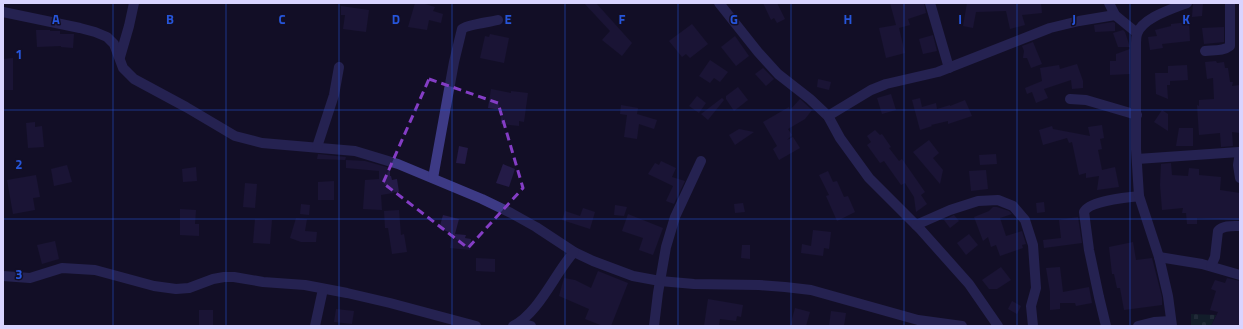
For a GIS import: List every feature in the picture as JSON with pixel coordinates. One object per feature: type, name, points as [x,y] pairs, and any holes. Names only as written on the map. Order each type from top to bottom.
[{"type":"street","points":[[120,57],[134,3]]},
{"type":"street","points":[[719,3],[758,52],[778,74],[828,116],[840,138],[869,178],[916,225],[969,284],[998,326]]},
{"type":"street","points":[[930,3],[949,68]]},
{"type":"street","points":[[1109,3],[1115,15],[1137,33]]},
{"type":"street","points":[[1138,326],[1154,322],[1172,324],[1160,256],[1139,196],[1137,159],[1137,33],[1148,20],[1187,3]]},
{"type":"street","points":[[1205,51],[1228,48],[1230,46],[1230,3]]},
{"type":"street","points":[[3,12],[95,32],[107,37],[114,44],[124,68],[134,79],[235,136],[262,143],[355,151],[398,164],[511,213],[536,227],[574,252],[633,276],[660,281],[694,284],[778,286],[811,290],[918,320],[962,326]]},
{"type":"street","points":[[828,116],[871,90],[886,84],[924,76],[949,68],[1050,28],[1115,15]]},
{"type":"street","points":[[433,178],[454,62],[462,29],[467,26],[480,25],[498,20]]},
{"type":"street","points":[[317,147],[334,95],[339,67]]},
{"type":"street","points":[[1070,99],[1086,100],[1137,115]]},
{"type":"street","points":[[1137,159],[1240,152],[1238,165],[1240,178]]},
{"type":"street","points":[[654,326],[666,247],[675,217],[701,161]]},
{"type":"street","points":[[1106,326],[1089,250],[1084,212],[1089,207],[1107,200],[1139,196]]},
{"type":"street","points":[[916,225],[950,210],[978,201],[998,200],[1013,206],[1025,220],[1034,245],[1036,288],[1031,306],[1033,326]]},
{"type":"street","points":[[1211,266],[1215,257],[1218,231],[1220,228],[1240,226]]},
{"type":"street","points":[[516,324],[541,299],[565,261],[574,252]]},
{"type":"street","points":[[1160,256],[1211,266],[1240,275]]},
{"type":"street","points":[[3,276],[30,278],[62,268],[95,270],[154,286],[176,289],[189,288],[224,276],[234,277],[263,282],[305,285],[347,293],[476,326]]},
{"type":"street","points":[[315,326],[323,289]]},
{"type":"street","points":[[516,324],[532,326]]},
{"type":"highlighted area","points":[[429,79],[498,103],[523,188],[468,248],[383,183]]},
{"type":"green space","points":[[1191,314],[1216,315],[1211,326],[1191,326]]},
{"type":"building","points":[[415,3],[422,3],[435,7],[433,11],[443,14],[441,23],[429,20],[427,30],[408,27]]},
{"type":"building","points":[[584,3],[596,3],[632,43],[622,56],[602,40],[610,31]]},
{"type":"building","points":[[763,3],[777,3],[785,19],[777,23],[774,18],[771,20]]},
{"type":"building","points":[[890,3],[924,3],[926,13],[908,19],[910,25],[899,28],[905,53],[886,58],[879,28],[896,25]]},
{"type":"building","points":[[967,3],[1041,3],[1042,13],[1022,15],[1025,25],[1010,29],[1006,11],[976,12],[973,28],[963,26]]},
{"type":"building","points":[[1193,3],[1203,3],[1202,16],[1192,17]]},
{"type":"building","points":[[341,6],[369,10],[366,32],[343,29],[345,15],[341,15]]},
{"type":"building","points":[[1189,22],[1190,41],[1162,44],[1163,48],[1150,50],[1148,37],[1157,36],[1155,30],[1171,26],[1171,24]]},
{"type":"building","points":[[1115,23],[1115,31],[1095,32],[1094,25]]},
{"type":"building","points":[[692,24],[708,44],[690,58],[686,54],[682,57],[669,41]]},
{"type":"building","points":[[1224,27],[1224,42],[1204,44],[1202,28]]},
{"type":"building","points":[[36,30],[60,31],[60,34],[74,34],[73,48],[61,46],[37,47]]},
{"type":"building","points":[[1123,30],[1130,47],[1118,47],[1113,33]]},
{"type":"building","points":[[490,34],[509,38],[504,63],[480,58],[485,36],[489,37]]},
{"type":"building","points":[[933,35],[937,51],[923,54],[919,39]]},
{"type":"building","points":[[735,36],[749,56],[736,66],[721,47]]},
{"type":"building","points":[[1033,42],[1042,64],[1031,68],[1027,58],[1023,58],[1024,51],[1022,46]]},
{"type":"building","points":[[1130,49],[1130,74],[1110,75],[1110,61],[1116,61],[1116,54]]},
{"type":"building","points":[[13,58],[13,90],[3,90],[3,59]]},
{"type":"building","points":[[710,60],[728,72],[720,82],[714,78],[710,83],[699,76]]},
{"type":"building","points":[[1216,61],[1217,63],[1224,62],[1225,68],[1228,68],[1230,82],[1233,82],[1232,86],[1240,85],[1240,133],[1232,132],[1233,146],[1221,147],[1220,133],[1199,135],[1197,105],[1199,106],[1199,100],[1214,99],[1213,78],[1207,79],[1205,62]]},
{"type":"building","points":[[1077,64],[1083,81],[1083,88],[1072,89],[1071,80],[1044,89],[1048,98],[1036,103],[1032,92],[1027,94],[1025,88],[1042,81],[1040,68],[1059,65],[1060,69]]},
{"type":"building","points":[[1187,65],[1188,80],[1170,81],[1170,85],[1167,85],[1168,99],[1156,94],[1155,73],[1168,73],[1168,66]]},
{"type":"building","points":[[763,68],[774,79],[766,86],[755,74]]},
{"type":"building","points":[[818,79],[831,82],[829,90],[817,87]]},
{"type":"building","points":[[738,87],[748,100],[734,111],[726,99],[726,96]]},
{"type":"building","points":[[491,89],[511,93],[511,91],[528,93],[524,122],[519,121],[519,126],[501,124],[502,110],[488,108]]},
{"type":"building","points":[[891,94],[896,110],[882,114],[877,98]]},
{"type":"building","points":[[697,96],[706,103],[699,113],[689,106]]},
{"type":"building","points":[[722,98],[724,100],[708,120],[701,114]]},
{"type":"building","points":[[920,98],[922,107],[936,103],[937,109],[965,100],[972,116],[948,124],[948,121],[931,125],[932,126],[920,130],[912,100]]},
{"type":"building","points":[[800,99],[812,110],[805,119],[788,129],[792,135],[787,140],[793,137],[800,148],[779,160],[773,149],[777,146],[763,122],[789,107],[790,110]]},
{"type":"building","points":[[621,105],[638,108],[637,114],[657,120],[654,129],[639,124],[637,139],[624,137],[627,115],[620,114]]},
{"type":"building","points":[[1162,110],[1168,114],[1168,131],[1154,122]]},
{"type":"building","points":[[35,122],[35,127],[42,126],[44,147],[28,148],[26,123]]},
{"type":"building","points":[[1102,125],[1104,138],[1100,139],[1102,149],[1098,150],[1102,170],[1115,167],[1119,187],[1097,190],[1099,176],[1086,178],[1086,173],[1079,175],[1072,142],[1069,143],[1067,138],[1043,145],[1039,130],[1052,126],[1053,129],[1090,136],[1088,127]]},
{"type":"building","points":[[1179,128],[1193,128],[1193,146],[1176,146]]},
{"type":"building","points":[[739,129],[754,132],[735,145],[729,135]]},
{"type":"building","points":[[875,130],[880,135],[882,134],[891,147],[889,148],[899,161],[902,159],[925,192],[921,195],[927,204],[916,212],[914,197],[905,183],[901,185],[884,161],[880,163],[867,145],[871,142],[867,136]]},
{"type":"building","points":[[929,140],[939,153],[933,158],[943,170],[940,184],[913,152]]},
{"type":"building","points":[[459,146],[468,148],[465,164],[456,163]]},
{"type":"building","points":[[318,154],[346,157],[345,160],[317,159]]},
{"type":"building","points":[[996,154],[997,164],[980,165],[979,155]]},
{"type":"building","points":[[346,160],[365,161],[390,168],[390,176],[392,180],[397,179],[399,192],[381,195],[382,210],[363,209],[365,180],[379,179],[379,171],[346,168]]},
{"type":"building","points":[[661,161],[676,168],[672,177],[685,181],[674,204],[666,201],[673,186],[648,174],[655,163],[659,165]]},
{"type":"building","points":[[1171,163],[1172,175],[1188,176],[1189,168],[1199,169],[1199,175],[1221,177],[1220,190],[1240,193],[1240,220],[1197,218],[1197,224],[1187,224],[1186,213],[1182,213],[1183,208],[1162,210],[1160,185],[1161,164]]},
{"type":"building","points":[[503,164],[515,169],[509,187],[496,183]]},
{"type":"building","points":[[67,165],[72,182],[54,186],[51,169]]},
{"type":"building","points":[[196,167],[197,181],[183,182],[182,169]]},
{"type":"building","points":[[986,170],[988,189],[971,191],[969,171]]},
{"type":"building","points":[[828,171],[833,182],[837,181],[844,197],[848,196],[855,212],[837,221],[826,196],[829,195],[819,175]]},
{"type":"building","points":[[36,175],[40,197],[33,198],[35,210],[13,214],[7,180]]},
{"type":"building","points":[[334,181],[334,200],[318,200],[318,182]]},
{"type":"building","points":[[245,183],[257,184],[255,208],[243,207]]},
{"type":"building","points":[[1044,202],[1045,212],[1037,213],[1036,203]]},
{"type":"building","points":[[743,203],[745,212],[735,213],[734,204]]},
{"type":"building","points":[[301,204],[310,205],[309,215],[300,214]]},
{"type":"building","points":[[615,205],[627,207],[624,216],[614,215]]},
{"type":"building","points":[[993,207],[1009,211],[1012,214],[1000,218],[1006,236],[1022,231],[1026,244],[1022,245],[1023,248],[1000,256],[996,245],[991,247],[988,237],[983,241],[974,217],[989,211]]},
{"type":"building","points":[[583,208],[595,212],[590,229],[562,220],[565,211],[580,216]]},
{"type":"building","points":[[180,209],[196,210],[195,224],[199,224],[199,236],[180,235]]},
{"type":"building","points":[[399,210],[401,235],[404,234],[407,252],[392,254],[388,228],[385,228],[384,211]]},
{"type":"building","points":[[628,214],[663,228],[653,255],[639,250],[643,238],[622,231]]},
{"type":"building","points":[[443,215],[459,219],[455,234],[466,235],[465,238],[471,239],[470,250],[450,248],[452,233],[439,229]]},
{"type":"building","points":[[954,215],[959,221],[950,228],[944,220]]},
{"type":"building","points":[[1078,217],[1082,243],[1044,248],[1043,240],[1061,238],[1059,220]]},
{"type":"building","points":[[296,218],[307,219],[305,231],[317,232],[316,242],[301,242],[290,238]]},
{"type":"building","points":[[255,219],[272,220],[270,244],[253,243]]},
{"type":"building","points":[[813,230],[831,232],[829,249],[824,248],[823,256],[801,253],[802,244],[811,246]]},
{"type":"building","points":[[969,234],[978,245],[966,255],[957,243]]},
{"type":"building","points":[[55,241],[59,259],[42,264],[37,245]]},
{"type":"building","points":[[1133,242],[1136,260],[1152,258],[1162,297],[1162,305],[1124,310],[1120,288],[1117,288],[1114,274],[1112,274],[1109,247]]},
{"type":"building","points":[[742,245],[750,245],[750,259],[741,258]]},
{"type":"building","points":[[476,258],[495,259],[495,272],[476,271]]},
{"type":"building","points":[[1001,267],[1011,280],[997,289],[989,289],[982,280]]},
{"type":"building","points":[[1060,267],[1063,292],[1089,287],[1092,303],[1076,306],[1075,303],[1060,303],[1060,309],[1050,310],[1050,292],[1046,268]]},
{"type":"building","points":[[598,271],[628,283],[611,326],[603,326],[585,319],[589,309],[559,296],[564,278],[575,280],[591,288]]},
{"type":"building","points":[[1227,278],[1240,281],[1240,326],[1211,326],[1218,312],[1210,310],[1216,291],[1211,289],[1215,280],[1225,283]]},
{"type":"building","points":[[708,299],[743,305],[741,317],[737,316],[736,321],[720,319],[719,326],[704,326]]},
{"type":"building","points":[[1012,301],[1021,306],[1017,314],[1008,309]]},
{"type":"building","points":[[795,308],[810,312],[806,326],[790,326]]},
{"type":"building","points":[[336,309],[354,311],[352,324],[334,322]]},
{"type":"building","points":[[199,310],[213,310],[213,326],[199,326]]},
{"type":"building","points":[[831,311],[846,313],[844,326],[829,326]]}]
